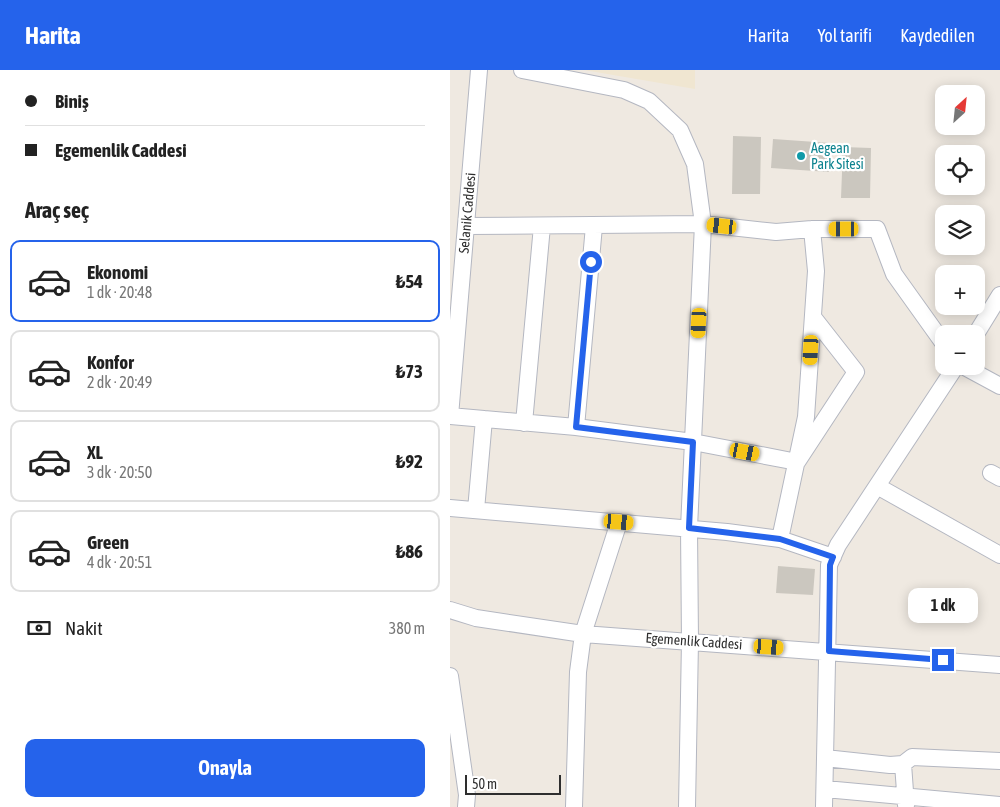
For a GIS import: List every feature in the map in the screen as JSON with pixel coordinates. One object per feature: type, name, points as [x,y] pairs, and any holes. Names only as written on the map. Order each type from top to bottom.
[{"type":"street","name":"Selanik Caddesi","points":[[450,416],[479,70]]},
{"type":"street","points":[[522,70],[624,90],[649,101],[680,130],[695,164],[703,224],[689,528],[690,641],[686,807]]},
{"type":"street","points":[[466,226],[703,224],[776,232],[812,229],[876,229],[894,274],[935,331]]},
{"type":"street","points":[[524,423],[542,226]]},
{"type":"street","points":[[576,427],[594,226]]},
{"type":"street","points":[[780,539],[806,418],[816,272],[812,229]]},
{"type":"street","points":[[982,325],[1000,295]]},
{"type":"street","points":[[797,462],[856,372],[813,317]]},
{"type":"street","points":[[824,807],[830,565],[838,545],[950,375]]},
{"type":"street","points":[[980,375],[1000,386]]},
{"type":"street","points":[[450,416],[576,427],[693,442],[797,462]]},
{"type":"street","points":[[476,510],[484,419]]},
{"type":"street","points":[[877,486],[1000,555]]},
{"type":"street","points":[[450,508],[689,528],[780,539],[833,557]]},
{"type":"street","points":[[574,807],[578,672],[583,634],[619,522]]},
{"type":"street","name":"Egemenlik Caddesi","points":[[450,610],[476,618],[583,634],[1000,665]]},
{"type":"street","points":[[450,676],[468,794],[466,807]]},
{"type":"street","points":[[825,758],[903,764],[912,757],[1000,761]]},
{"type":"street","points":[[903,764],[906,801]]},
{"type":"street","points":[[825,789],[906,801],[1000,805]]},
{"type":"shaded area","points":[[584,70],[695,70],[695,89]]},
{"type":"building","points":[[733,136],[761,137],[760,194],[732,194]]},
{"type":"building","name":"Aegean Park Sitesi","points":[[773,139],[830,143],[829,172],[771,168]]},
{"type":"building","points":[[843,147],[871,148],[870,198],[841,198]]},
{"type":"building","points":[[778,566],[815,569],[813,595],[776,593]]},
{"type":"place","name":"Aegean Park Sitesi","points":[[801,156]]},
{"type":"route","points":[[591,262],[576,427],[693,442],[689,528],[780,539],[833,557],[830,565],[829,651],[943,660]]}]
